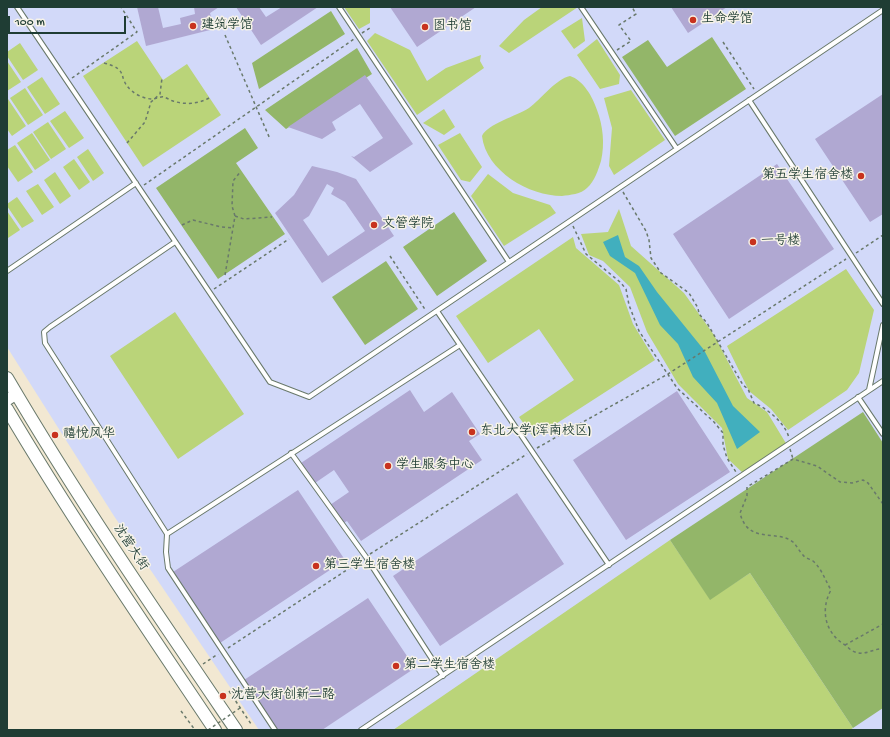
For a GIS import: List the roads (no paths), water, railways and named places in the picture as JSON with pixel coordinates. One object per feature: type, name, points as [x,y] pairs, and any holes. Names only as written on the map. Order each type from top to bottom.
[{"type":"main road","name":"沈营大街","points":[[10,390],[100,528],[236,730]]},
{"type":"main road","points":[[7,409],[33,454],[93,547],[216,730]]},
{"type":"lane","points":[[17,7],[270,382],[309,397],[883,10]]},
{"type":"lane","points":[[339,7],[509,262]]},
{"type":"lane","points":[[581,7],[677,149]]},
{"type":"lane","points":[[749,100],[883,304]]},
{"type":"lane","points":[[7,271],[136,183]]},
{"type":"lane","points":[[176,242],[44,332],[45,343],[168,534],[166,552],[168,568],[275,730]]},
{"type":"lane","points":[[437,311],[609,565]]},
{"type":"lane","points":[[869,390],[883,324]]},
{"type":"lane","points":[[168,534],[290,453],[460,345]]},
{"type":"lane","points":[[361,730],[883,381]]},
{"type":"lane","points":[[858,397],[883,434]]},
{"type":"lane","points":[[290,453],[366,557],[443,676]]},
{"type":"water","points":[[618,235],[625,257],[639,266],[657,292],[704,350],[733,406],[760,432],[737,449],[717,403],[693,377],[678,344],[660,325],[635,273],[610,256],[603,242]]},
{"type":"place","name":"生命学馆","points":[[693,20]]},
{"type":"place","name":"建筑学馆","points":[[193,26]]},
{"type":"place","name":"图书馆","points":[[425,27]]},
{"type":"place","name":"第五学生宿舍楼","points":[[861,176]]},
{"type":"place","name":"文管学院","points":[[374,225]]},
{"type":"place","name":"一号楼","points":[[753,242]]},
{"type":"place","name":"东北大学(浑南校区)","points":[[472,432]]},
{"type":"place","name":"禧悦风华","points":[[55,435]]},
{"type":"place","name":"学生服务中心","points":[[388,466]]},
{"type":"place","name":"第三学生宿舍楼","points":[[316,566]]},
{"type":"place","name":"第二学生宿舍楼","points":[[396,666]]},
{"type":"place","name":"沈营大街创新二路","points":[[223,696]]}]
